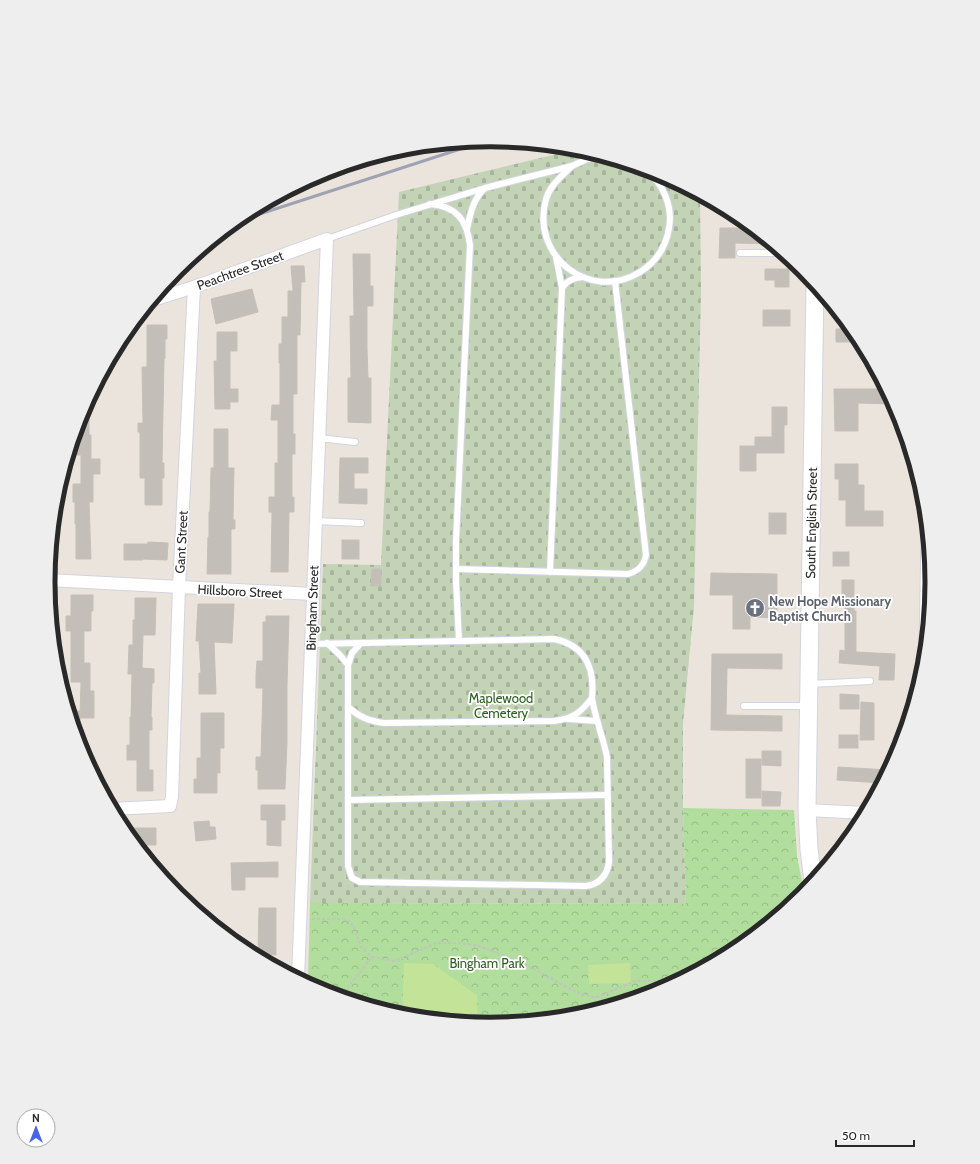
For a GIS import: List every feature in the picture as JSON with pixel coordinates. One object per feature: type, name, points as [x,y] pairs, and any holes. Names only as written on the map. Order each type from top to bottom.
[{"type":"street","name":"Peachtree Street","points":[[161,297],[194,287],[327,238]]},
{"type":"street","name":"Bingham Street","points":[[298,972],[327,238]]},
{"type":"street","name":"Gant Street","points":[[119,809],[170,806],[172,797],[179,587],[194,287]]},
{"type":"street","name":"South English Street","points":[[813,874],[809,849],[807,810],[815,293]]},
{"type":"street","name":"Hillsboro Street","points":[[55,580],[313,594]]},
{"type":"street","points":[[807,810],[859,813]]},
{"type":"lane","points":[[327,238],[430,204],[485,188],[572,166],[589,159]]},
{"type":"lane","points":[[550,572],[562,288],[556,258],[546,239],[543,219],[547,198],[557,180],[572,166]]},
{"type":"lane","points":[[556,258],[571,272],[590,280],[611,282],[631,278],[649,267],[660,254],[668,238],[670,221],[668,204],[662,188],[656,180]]},
{"type":"lane","points":[[458,641],[456,570],[470,254],[467,229],[470,215],[477,198],[485,188]]},
{"type":"lane","points":[[430,204],[438,205],[453,211],[460,217],[467,229]]},
{"type":"lane","points":[[740,253],[775,253]]},
{"type":"lane","points":[[562,288],[569,280],[583,277]]},
{"type":"lane","points":[[456,570],[628,574],[635,572],[645,562],[646,555],[615,281]]},
{"type":"lane","points":[[319,438],[355,442]]},
{"type":"lane","points":[[316,521],[361,523]]},
{"type":"lane","points":[[923,549],[923,624]]},
{"type":"lane","points":[[311,644],[554,639],[565,641],[573,645],[587,660],[593,681],[592,698],[597,721],[605,745],[608,868],[607,873],[600,882],[586,886],[360,882],[352,878],[348,866],[348,665],[352,653],[361,643]]},
{"type":"lane","points":[[327,643],[348,665]]},
{"type":"lane","points":[[809,684],[870,681]]},
{"type":"lane","points":[[566,719],[579,712],[592,698]]},
{"type":"lane","points":[[744,706],[809,706]]},
{"type":"lane","points":[[348,707],[365,719],[384,723],[554,721],[566,719],[597,721]]},
{"type":"lane","points":[[348,800],[607,795]]},
{"type":"path","points":[[300,919],[344,919],[350,922],[362,947],[372,957],[395,961],[436,943],[476,945],[521,962],[576,992],[595,998],[635,981],[662,981]]},
{"type":"path","points":[[344,992],[372,957]]},
{"type":"green space","name":"Maplewood Cemetery","points":[[561,153],[575,155],[630,170],[656,180],[700,201],[701,291],[694,606],[683,723],[683,808],[686,904],[310,903],[323,564],[381,565],[399,192]]},
{"type":"green space","name":"Bingham Park","points":[[683,808],[794,810],[797,856],[803,885],[777,909],[732,944],[682,972],[630,994],[575,1009],[547,1013],[490,1017],[462,1016],[405,1009],[377,1002],[350,994],[308,977],[310,903],[686,904]]},
{"type":"green space","points":[[404,963],[433,964],[477,995],[478,1017],[433,1013],[402,1008]]},
{"type":"green space","points":[[630,963],[631,983],[589,984],[588,965]]},
{"type":"building","points":[[720,228],[743,228],[763,244],[735,243],[735,258],[719,258]]},
{"type":"building","points":[[353,254],[370,254],[370,286],[373,286],[373,306],[367,306],[367,349],[368,378],[371,378],[371,423],[348,422],[348,378],[351,378],[350,316],[354,316]]},
{"type":"building","points":[[291,266],[304,266],[305,282],[301,282],[300,335],[297,335],[297,394],[293,394],[293,434],[295,434],[295,454],[292,454],[292,497],[294,497],[294,512],[289,512],[288,572],[271,572],[272,512],[269,512],[269,497],[275,497],[275,463],[278,463],[278,420],[271,420],[272,405],[280,405],[279,344],[282,344],[282,317],[288,317],[288,291],[293,291]]},
{"type":"building","points":[[765,269],[789,269],[789,287],[775,287],[775,280],[765,280]]},
{"type":"building","points":[[252,289],[258,312],[216,324],[211,299]]},
{"type":"building","points":[[763,310],[790,310],[790,326],[763,326]]},
{"type":"building","points":[[147,325],[167,325],[167,339],[165,339],[164,359],[162,463],[164,463],[164,478],[162,478],[162,505],[145,505],[145,478],[140,478],[140,432],[138,432],[138,423],[143,423],[142,367],[147,367]]},
{"type":"building","points":[[836,329],[844,329],[853,342],[836,342]]},
{"type":"building","points":[[217,332],[237,332],[237,351],[230,351],[230,389],[238,389],[238,402],[230,402],[230,409],[215,409],[214,361],[217,361]]},
{"type":"building","points":[[834,389],[879,389],[886,404],[858,403],[858,431],[835,431]]},
{"type":"building","points":[[772,407],[787,407],[787,425],[784,425],[784,453],[756,453],[756,471],[740,471],[740,446],[755,446],[755,437],[772,437]]},
{"type":"building","points":[[89,414],[91,459],[100,459],[100,474],[93,474],[93,502],[89,502],[91,559],[76,559],[76,524],[75,502],[73,502],[73,484],[81,484],[81,455],[76,455],[78,442]]},
{"type":"building","points":[[214,429],[228,429],[228,468],[234,468],[233,520],[235,520],[235,529],[231,529],[231,574],[207,574],[211,468],[214,468]]},
{"type":"building","points":[[340,458],[368,458],[368,473],[354,473],[354,489],[367,489],[367,504],[339,503]]},
{"type":"building","points":[[835,464],[858,464],[858,485],[864,485],[864,511],[883,511],[883,526],[846,526],[846,500],[839,500],[839,479],[835,479]]},
{"type":"building","points":[[769,513],[786,513],[786,534],[769,534]]},
{"type":"building","points":[[342,540],[359,540],[359,559],[342,559]]},
{"type":"building","points":[[148,542],[168,543],[167,560],[124,560],[124,544],[148,544]]},
{"type":"building","points":[[833,552],[849,552],[849,566],[833,566]]},
{"type":"building","points":[[372,569],[381,569],[381,586],[371,586]]},
{"type":"building","name":"New Hope Missionary Baptist Church","points":[[711,573],[777,574],[777,618],[750,617],[750,629],[733,629],[733,595],[710,595]]},
{"type":"building","points":[[842,580],[854,580],[856,652],[895,654],[894,680],[879,680],[880,666],[839,663],[840,650],[845,651],[845,598],[842,598]]},
{"type":"building","points":[[71,595],[93,595],[91,631],[84,631],[84,663],[90,663],[90,691],[94,691],[94,718],[80,718],[81,682],[71,682],[71,631],[66,631],[66,616],[71,616]]},
{"type":"building","points":[[135,598],[156,598],[155,635],[143,635],[142,668],[154,669],[154,683],[152,683],[152,730],[149,730],[149,770],[153,770],[153,791],[137,791],[137,760],[127,760],[127,745],[130,745],[132,674],[128,674],[129,645],[133,645]]},
{"type":"building","points":[[198,604],[234,604],[232,643],[214,642],[216,694],[199,694],[199,673],[201,673],[199,641],[196,641]]},
{"type":"building","points":[[266,616],[289,616],[285,789],[258,789],[256,757],[261,757],[263,688],[256,688],[256,675],[257,661],[263,661],[263,622],[266,622]]},
{"type":"building","points":[[712,654],[782,654],[782,669],[727,668],[726,715],[782,716],[782,731],[711,730]]},
{"type":"building","points":[[840,694],[859,695],[859,709],[840,709]]},
{"type":"building","points":[[861,702],[874,703],[874,740],[860,740]]},
{"type":"building","points":[[75,711],[80,711],[80,727]]},
{"type":"building","points":[[201,713],[224,713],[224,748],[220,748],[220,773],[217,773],[217,793],[194,793],[194,779],[197,779],[197,758],[201,758]]},
{"type":"building","points":[[839,735],[858,735],[858,748],[839,748]]},
{"type":"building","points":[[762,751],[781,751],[781,766],[762,765]]},
{"type":"building","points":[[746,759],[761,759],[761,798],[746,798]]},
{"type":"building","points":[[838,767],[882,770],[876,783],[837,780]]},
{"type":"building","points":[[762,791],[781,792],[780,806],[762,806]]},
{"type":"building","points":[[261,805],[285,805],[285,820],[281,820],[281,846],[267,845],[267,820],[261,820]]},
{"type":"building","points":[[209,821],[210,827],[215,827],[216,839],[196,841],[194,822]]},
{"type":"building","points":[[131,828],[156,828],[156,845],[144,845]]},
{"type":"building","points":[[278,862],[278,877],[245,877],[245,890],[232,890],[231,863]]},
{"type":"building","points":[[259,908],[276,908],[276,955],[265,954],[258,950]]},
{"type":"railway","points":[[256,215],[464,148]]},
{"type":"place","name":"New Hope Missionary Baptist Church","points":[[755,608]]}]
